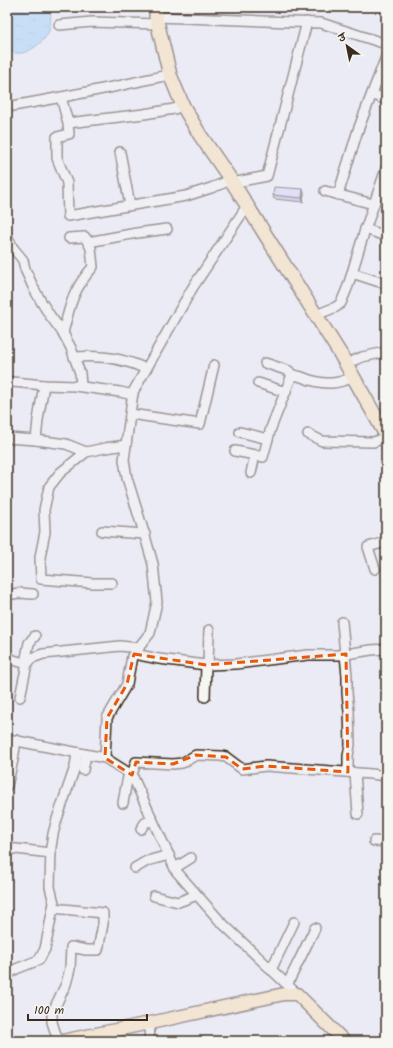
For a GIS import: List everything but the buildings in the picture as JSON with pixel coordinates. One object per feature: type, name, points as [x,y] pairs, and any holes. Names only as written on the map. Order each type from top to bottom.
[{"type":"highway","points":[[157,16],[170,75],[183,106],[200,135],[316,315],[346,364],[386,435]]},
{"type":"main road","points":[[62,1041],[268,996],[297,994],[344,1041]]},
{"type":"street","points":[[59,25],[157,16],[307,22],[321,23],[386,44]]},
{"type":"street","points":[[61,97],[68,123],[69,134],[57,137],[57,158],[67,183],[68,216],[186,196],[231,181],[267,176],[307,22]]},
{"type":"street","points":[[338,195],[351,149],[386,57]]},
{"type":"street","points":[[7,108],[170,75]]},
{"type":"street","points":[[372,94],[386,100]]},
{"type":"street","points":[[68,123],[144,114],[183,106]]},
{"type":"street","points":[[120,152],[130,205]]},
{"type":"street","points":[[316,315],[336,307],[341,303],[348,286],[373,204],[382,190],[386,169]]},
{"type":"street","points":[[325,191],[373,204]]},
{"type":"street","points":[[105,758],[107,718],[127,684],[132,656],[150,633],[157,602],[153,564],[127,478],[124,460],[133,392],[193,287],[247,206]]},
{"type":"street","points":[[365,229],[386,236]]},
{"type":"street","points":[[88,242],[167,230]]},
{"type":"street","points":[[7,236],[13,248],[23,260],[34,289],[42,303],[63,333],[80,373],[81,386]]},
{"type":"street","points":[[63,333],[75,292],[83,278],[93,267],[91,248],[85,237],[69,238]]},
{"type":"street","points":[[352,273],[386,284]]},
{"type":"street","points":[[346,364],[362,357],[386,352]]},
{"type":"street","points":[[74,357],[96,356],[122,360],[146,369]]},
{"type":"street","points":[[265,363],[289,371],[292,375],[328,384],[340,383],[354,378]]},
{"type":"street","points":[[130,414],[200,424],[214,364]]},
{"type":"street","points":[[235,450],[263,457],[270,428],[292,375]]},
{"type":"street","points":[[7,383],[13,382],[81,386],[120,392],[133,396]]},
{"type":"street","points":[[258,383],[286,392]]},
{"type":"street","points":[[36,440],[44,385]]},
{"type":"street","points":[[240,432],[268,439]]},
{"type":"street","points":[[308,434],[322,440],[373,442],[386,438]]},
{"type":"street","points":[[7,438],[66,444],[86,452]]},
{"type":"street","points":[[112,583],[93,583],[41,578],[40,557],[44,532],[44,510],[49,487],[60,473],[86,452],[126,445]]},
{"type":"street","points":[[251,473],[255,456]]},
{"type":"street","points":[[102,530],[145,534]]},
{"type":"street","points":[[375,569],[368,547],[386,542]]},
{"type":"street","points":[[7,595],[19,593],[33,594]]},
{"type":"street","points":[[342,622],[346,654],[349,711],[350,745],[348,756],[352,772],[358,814]]},
{"type":"street","points":[[205,698],[209,630]]},
{"type":"street","points":[[20,697],[29,643],[35,636]]},
{"type":"street","points":[[26,664],[32,658],[43,654],[120,646],[160,659],[207,665],[236,664],[308,655],[340,655],[386,649]]},
{"type":"street","points":[[7,658],[26,664]]},
{"type":"street","points":[[7,786],[11,767],[11,739],[105,758],[130,774],[176,871],[185,886],[197,895],[220,921],[297,994]]},
{"type":"street","points":[[82,754],[83,770]]},
{"type":"street","points":[[7,975],[16,969],[39,960],[45,949],[54,904],[50,887],[51,847],[56,819],[74,767],[82,754]]},
{"type":"street","points":[[123,803],[126,786],[136,762],[178,764],[196,755],[226,757],[242,768],[266,766],[386,776]]},
{"type":"street","points":[[141,829],[145,823],[152,820]]},
{"type":"street","points":[[374,841],[386,842]]},
{"type":"street","points":[[7,848],[51,853]]},
{"type":"street","points":[[135,868],[147,861],[169,855]]},
{"type":"street","points":[[175,868],[191,858]]},
{"type":"street","points":[[154,896],[178,902],[197,895]]},
{"type":"street","points":[[53,908],[102,913],[103,924],[98,950],[86,950],[71,947],[70,969],[66,984],[52,1013],[52,1022],[58,1041]]},
{"type":"street","points":[[271,970],[294,922]]},
{"type":"street","points":[[287,985],[315,928]]},
{"type":"street","points":[[149,1041],[150,1023]]},
{"type":"highlighted area","points":[[134,654],[206,665],[346,654],[348,772],[266,766],[242,769],[226,757],[196,755],[173,764],[136,762],[132,775],[105,758],[107,718],[127,684]]},
{"type":"water","points":[[7,7],[51,7],[50,29],[43,41],[29,51],[18,53],[7,51]]}]
